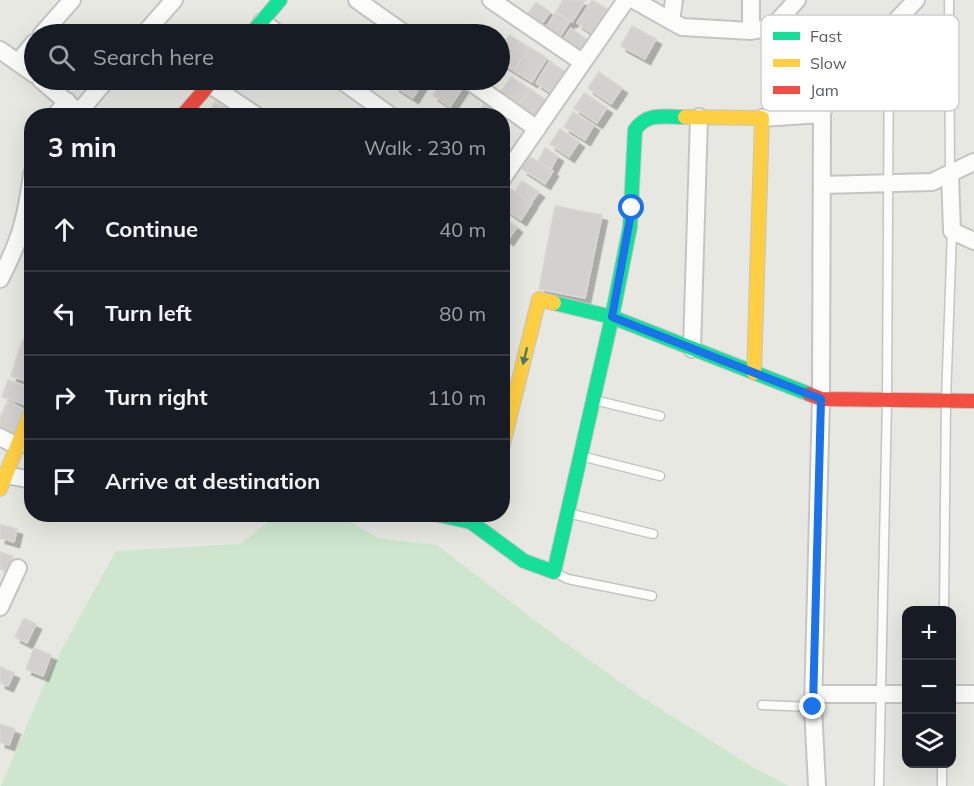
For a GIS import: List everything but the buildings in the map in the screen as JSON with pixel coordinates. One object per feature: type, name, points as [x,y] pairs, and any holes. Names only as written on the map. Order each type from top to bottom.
[{"type":"street","points":[[51,24],[72,0]]},
{"type":"street","points":[[153,24],[174,0]]},
{"type":"street","points":[[259,24],[280,0]]},
{"type":"street","points":[[357,0],[391,24]]},
{"type":"street","points":[[490,0],[582,62]]},
{"type":"street","points":[[510,168],[626,0]]},
{"type":"street","points":[[634,0],[682,27],[751,31],[761,29]]},
{"type":"street","points":[[671,21],[674,0]]},
{"type":"street","points":[[751,0],[751,31]]},
{"type":"street","points":[[783,15],[797,0]]},
{"type":"street","points":[[900,15],[916,0]]},
{"type":"street","points":[[0,50],[24,66]]},
{"type":"street","points":[[19,62],[24,56]]},
{"type":"street","points":[[53,90],[74,108]]},
{"type":"street","points":[[78,108],[96,90]]},
{"type":"street","points":[[189,108],[204,90]]},
{"type":"street","points":[[222,90],[246,108]]},
{"type":"street","points":[[355,90],[380,108]]},
{"type":"street","points":[[482,90],[507,108]]},
{"type":"street","points":[[510,110],[537,129]]},
{"type":"street","points":[[817,786],[813,701],[821,399],[823,111]]},
{"type":"street","points":[[485,523],[524,561],[554,572],[630,227],[635,130],[641,120],[649,117],[762,118],[822,114]]},
{"type":"street","points":[[692,349],[699,117]]},
{"type":"street","points":[[754,374],[762,118]]},
{"type":"street","points":[[823,185],[889,185],[932,182],[974,162]]},
{"type":"street","points":[[950,174],[952,231],[974,241]]},
{"type":"street","points":[[0,279],[18,245],[24,227]]},
{"type":"street","points":[[510,416],[539,299],[612,317],[821,399],[974,401]]},
{"type":"street","points":[[24,429],[3,482],[24,481]]},
{"type":"street","points":[[0,437],[17,446]]},
{"type":"street","points":[[0,607],[18,568]]},
{"type":"street","points":[[813,701],[902,694]]},
{"type":"street","points":[[956,694],[974,694]]},
{"type":"lane","points":[[949,0],[949,15]]},
{"type":"lane","points":[[879,786],[887,400],[889,111]]},
{"type":"lane","points":[[950,111],[950,174]]},
{"type":"lane","points":[[944,606],[946,401],[952,231]]},
{"type":"lane","points":[[593,400],[660,416]]},
{"type":"lane","points":[[581,456],[660,476]]},
{"type":"lane","points":[[568,513],[653,534]]},
{"type":"lane","points":[[554,572],[568,579],[652,596]]},
{"type":"lane","points":[[762,705],[813,701]]},
{"type":"lane","points":[[942,768],[942,786]]},
{"type":"green space","points":[[268,522],[351,522],[378,538],[437,545],[542,626],[637,694],[754,768],[789,786],[1,786],[50,671],[116,551],[240,544]]},
{"type":"traffic: fast","points":[[260,24],[280,0]]},
{"type":"traffic: fast","points":[[685,117],[651,118],[645,120],[635,130],[630,227],[612,317],[809,394]]},
{"type":"traffic: fast","points":[[471,522],[524,561],[554,572],[612,317],[554,303]]},
{"type":"traffic: slow","points":[[685,117],[762,118],[754,373]]},
{"type":"traffic: slow","points":[[510,416],[539,299],[554,303]]},
{"type":"traffic: slow","points":[[0,489],[24,430]]},
{"type":"traffic: jam","points":[[189,108],[204,90]]},
{"type":"traffic: jam","points":[[809,394],[821,399],[974,401]]},
{"type":"route","points":[[632,208],[612,317],[821,399],[813,707]]}]
